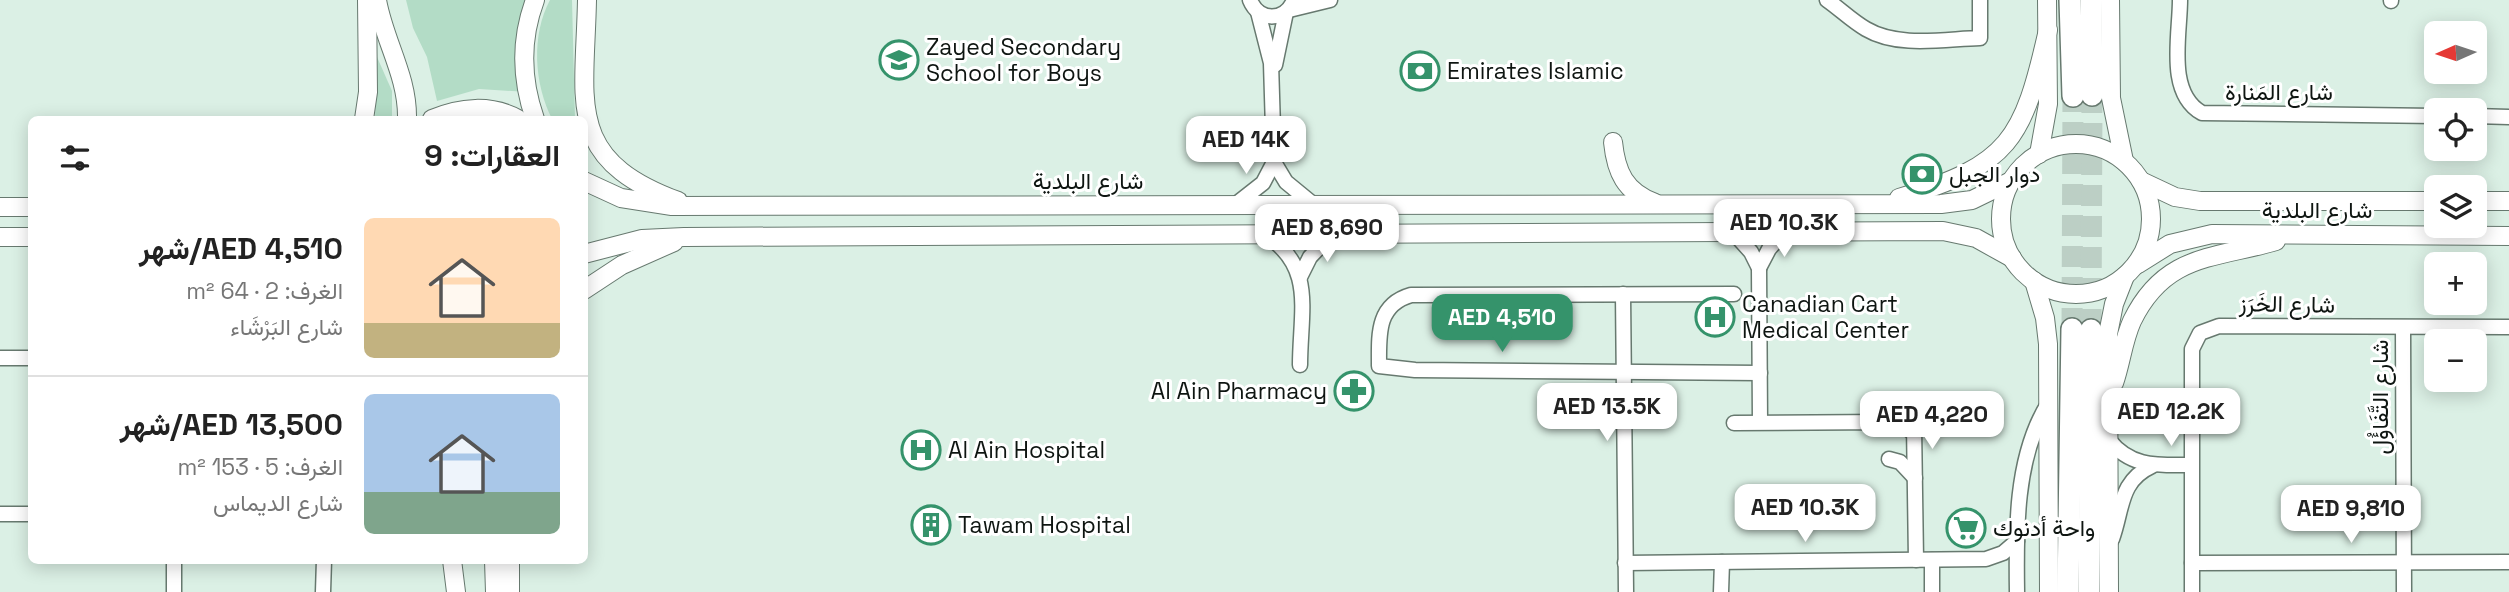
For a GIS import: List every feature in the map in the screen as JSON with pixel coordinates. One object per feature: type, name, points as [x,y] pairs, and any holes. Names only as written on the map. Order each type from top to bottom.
[{"type":"highway","points":[[2070,0],[2083,96],[2091,0]]},
{"type":"highway","points":[[2068,592],[2082,330],[2089,592]]},
{"type":"main road","points":[[365,116],[369,92],[367,0]]},
{"type":"main road","points":[[377,0],[388,42],[404,83],[407,116]]},
{"type":"main road","points":[[534,116],[527,90],[523,58],[535,0]]},
{"type":"main road","points":[[587,0],[587,116]]},
{"type":"main road","points":[[2039,154],[2048,104],[2047,0]]},
{"type":"main road","points":[[2110,0],[2111,98],[2124,161]]},
{"type":"main road","points":[[1878,204],[1955,180],[1994,155],[2015,131],[2030,103],[2048,30]]},
{"type":"main road","points":[[441,116],[457,111],[481,109],[507,116]]},
{"type":"main road","points":[[588,120],[595,143],[607,160],[622,174],[665,197],[695,206]]},
{"type":"main road","points":[[1613,142],[1617,169],[1626,185],[1642,198],[1662,204]]},
{"type":"main road","points":[[2012,258],[2001,222],[2005,194],[2011,181],[2039,154],[2076,143],[2102,148],[2124,161],[2141,181],[2150,205],[2150,232],[2114,304],[2108,334],[2109,592]]},
{"type":"main road","name":"شارع البلدية","points":[[588,183],[638,203],[695,206],[1957,203],[1986,195],[2011,181]]},
{"type":"main road","name":"شارع البلدية","points":[[2141,181],[2175,197],[2200,201],[2424,201]]},
{"type":"main road","points":[[2487,201],[2509,201]]},
{"type":"main road","points":[[0,207],[28,207]]},
{"type":"main road","points":[[588,253],[642,239],[684,237],[1944,231],[1976,238],[2012,258],[2034,281],[2056,292],[2080,294],[2104,289],[2130,272]]},
{"type":"main road","name":"شارع البلدية","points":[[2130,272],[2157,250],[2198,235],[2509,236]]},
{"type":"main road","points":[[2109,396],[2132,321],[2159,285],[2197,259],[2261,246],[2292,235]]},
{"type":"main road","points":[[0,237],[28,237]]},
{"type":"main road","points":[[588,286],[622,264],[684,237]]},
{"type":"main road","points":[[2034,281],[2047,331],[2049,592]]},
{"type":"main road","points":[[452,564],[456,592]]},
{"type":"main road","points":[[461,564],[461,592]]},
{"type":"main road","points":[[494,564],[495,592]]},
{"type":"main road","points":[[510,564],[510,592]]},
{"type":"street","points":[[1254,6],[1272,17],[1290,7],[1330,0]]},
{"type":"street","points":[[1827,0],[1866,29],[1885,37],[1980,38],[1980,0]]},
{"type":"street","name":"شارع المَنارة","points":[[2180,0],[2179,82],[2186,101],[2202,113],[2424,116]]},
{"type":"street","points":[[1235,205],[1263,183],[1274,162],[1272,80],[1268,46],[1254,6]]},
{"type":"street","points":[[1272,80],[1290,7]]},
{"type":"street","points":[[2487,116],[2509,117]]},
{"type":"street","points":[[1274,162],[1286,182],[1314,205]]},
{"type":"street","points":[[1733,232],[1751,252],[1759,268],[1760,422]]},
{"type":"street","points":[[1759,268],[1769,249],[1784,232]]},
{"type":"street","points":[[1264,234],[1287,250],[1300,277],[1300,365]]},
{"type":"street","points":[[1300,277],[1310,257],[1332,234]]},
{"type":"street","points":[[1734,293],[1418,294],[1404,297],[1387,310],[1380,324],[1379,366],[1415,370],[1760,373]]},
{"type":"street","points":[[1623,294],[1626,592]]},
{"type":"street","name":"شارع الخَرَز","points":[[2192,592],[2192,349],[2196,337],[2206,329],[2219,326],[2509,327]]},
{"type":"street","name":"شارع التَّفَاؤُل","points":[[2403,328],[2404,592]]},
{"type":"street","points":[[0,358],[28,358]]},
{"type":"street","points":[[2017,586],[2017,541],[2028,448],[2048,404]]},
{"type":"street","points":[[1734,422],[1887,422],[1900,424],[1914,434]]},
{"type":"street","points":[[1914,434],[1903,455],[1889,459],[1900,462],[1915,478]]},
{"type":"street","points":[[1914,434],[1916,560]]},
{"type":"street","points":[[2109,440],[2128,457],[2151,466],[2191,465]]},
{"type":"street","points":[[2109,547],[2124,490],[2133,478],[2151,466]]},
{"type":"street","points":[[0,514],[28,514]]},
{"type":"street","points":[[1625,563],[1986,559],[2003,553],[2017,541]]},
{"type":"street","points":[[1986,559],[2003,567],[2017,586]]},
{"type":"street","points":[[1931,560],[1932,592]]},
{"type":"street","points":[[1721,592],[1722,562]]},
{"type":"street","points":[[2192,563],[2509,562]]},
{"type":"street","points":[[174,564],[174,592]]},
{"type":"street","points":[[323,592],[324,564]]},
{"type":"green space","points":[[406,0],[534,0],[528,92],[479,89],[437,101],[427,57],[413,28]]},
{"type":"green space","points":[[550,0],[572,0],[575,116],[551,116],[541,91],[537,60],[544,14]]},
{"type":"green space","points":[[377,57],[392,91],[392,116],[375,116]]},
{"type":"tunnel","points":[[2091,330],[2092,95]]},
{"type":"tunnel","points":[[2072,329],[2073,96]]},
{"type":"place","name":"Zayed Secondary School for Boys","points":[[899,60]]},
{"type":"place","name":"Emirates Islamic","points":[[1420,71]]},
{"type":"place","name":"دوار الجبل","points":[[1922,174]]},
{"type":"place","name":"Canadian Cart Medical Center","points":[[1715,317]]},
{"type":"place","name":"Al Ain Pharmacy","points":[[1354,391]]},
{"type":"place","name":"Al Ain Hospital","points":[[921,450]]},
{"type":"place","name":"Tawam Hospital","points":[[931,525]]},
{"type":"place","name":"واحة أدنوك","points":[[1966,528]]}]
